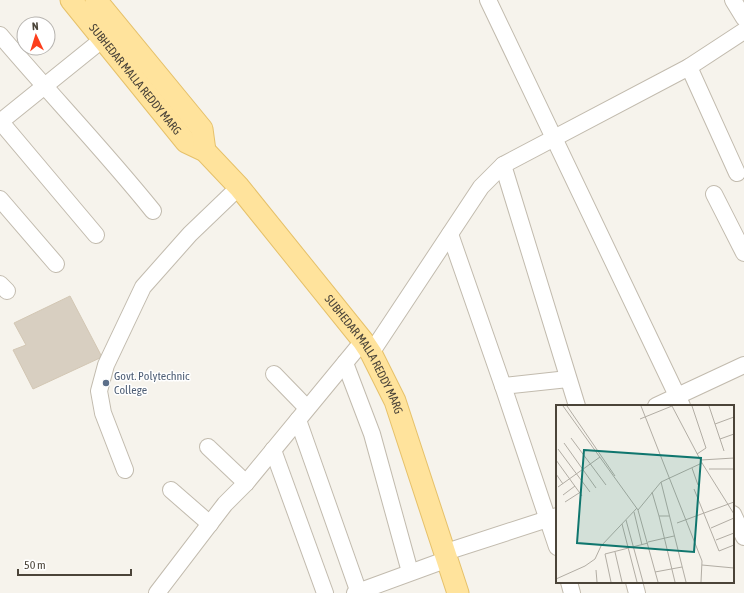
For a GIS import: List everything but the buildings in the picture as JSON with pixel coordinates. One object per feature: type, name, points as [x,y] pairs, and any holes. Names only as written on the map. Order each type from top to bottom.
[{"type":"main road","name":"SUBHEDAR MALLA REDDY MARG","points":[[71,0],[186,142],[206,151],[239,187],[367,347],[395,401],[447,555],[458,593]]},
{"type":"main road","name":"SUBHEDAR MALLA REDDY MARG","points":[[96,0],[202,129],[206,151]]},
{"type":"street","points":[[488,0],[680,401]]},
{"type":"street","points":[[157,593],[225,504],[246,483],[345,363],[367,347],[450,234],[481,187],[503,165],[689,68],[744,31]]},
{"type":"street","points":[[0,35],[43,86],[128,180],[153,211]]},
{"type":"street","points":[[96,235],[0,122],[103,39]]},
{"type":"street","points":[[689,68],[737,172]]},
{"type":"street","points":[[503,165],[577,405]]},
{"type":"street","points":[[125,470],[103,413],[99,391],[106,365],[143,287],[190,234],[239,187]]},
{"type":"street","points":[[714,194],[744,253]]},
{"type":"street","points":[[0,199],[56,264]]},
{"type":"street","points":[[450,234],[503,386],[552,518],[556,541]]},
{"type":"street","points":[[345,363],[372,434],[410,572]]},
{"type":"street","points":[[661,405],[680,401],[744,366]]},
{"type":"street","points":[[274,374],[303,414],[357,593],[410,572],[447,555],[552,518]]},
{"type":"street","points":[[503,386],[568,379]]},
{"type":"street","points":[[208,447],[246,483]]},
{"type":"street","points":[[273,450],[325,593]]},
{"type":"street","points":[[171,490],[210,524]]},
{"type":"street","points":[[734,516],[744,538]]},
{"type":"street","points":[[569,583],[572,593]]},
{"type":"street","points":[[634,583],[638,593]]},
{"type":"place","name":"Govt. Polytechnic College","points":[[106,383]]}]
